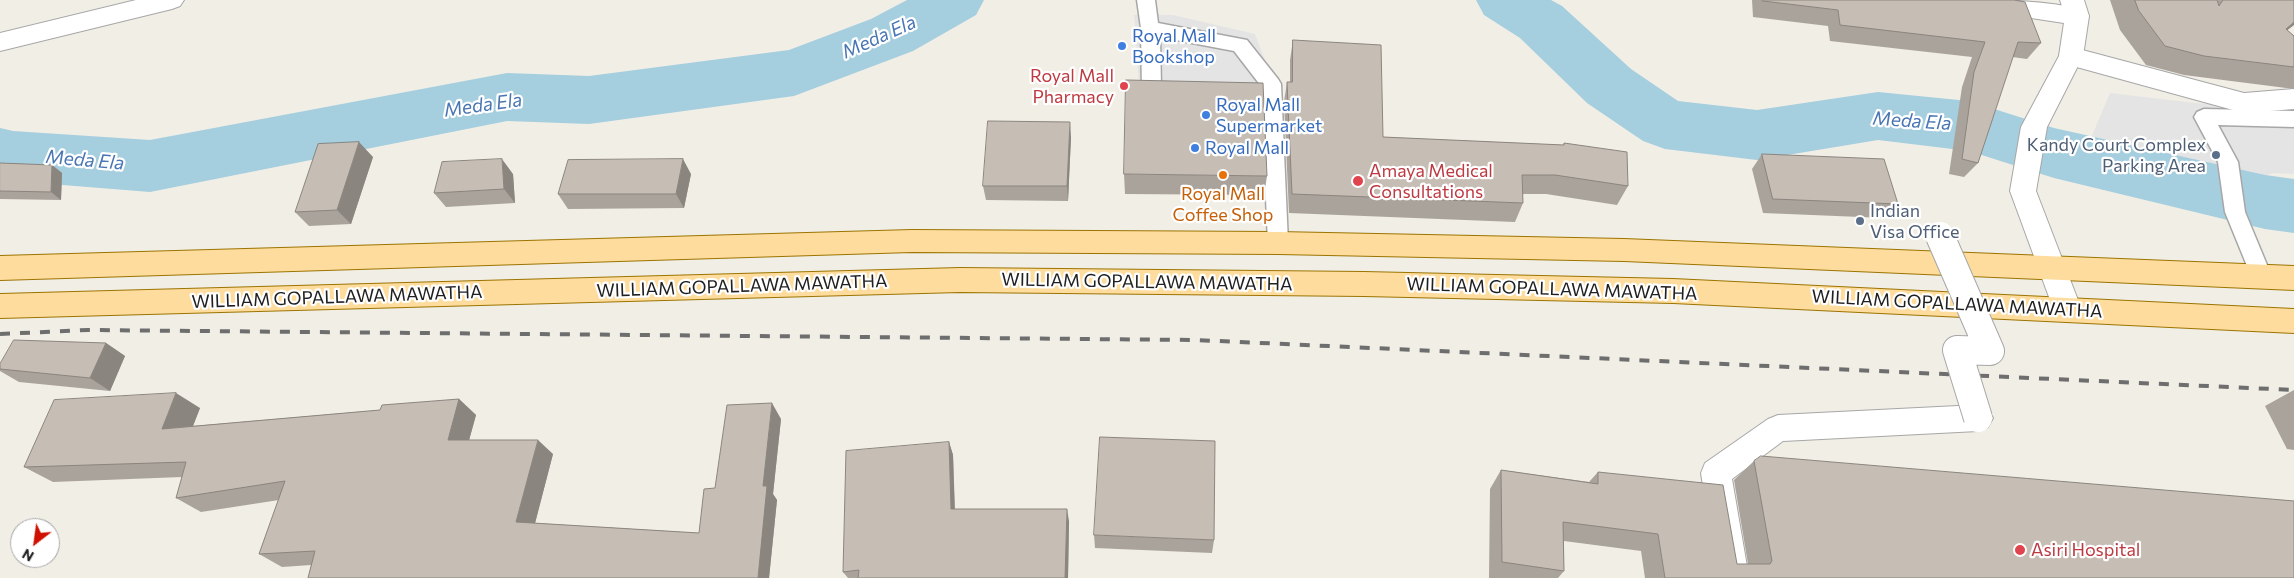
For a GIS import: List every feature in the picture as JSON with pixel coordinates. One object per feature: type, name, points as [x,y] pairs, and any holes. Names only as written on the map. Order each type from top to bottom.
[{"type":"main road","points":[[0,268],[912,241],[1278,243],[1624,250],[2294,278]]},
{"type":"main road","name":"WILLIAM GOPALLAWA MAWATHA","points":[[0,306],[960,280],[1364,284],[1673,291],[2294,320]]},
{"type":"street","points":[[0,42],[172,0]]},
{"type":"street","points":[[1972,0],[2074,8],[2071,56],[2034,127],[2023,190],[2067,308]]},
{"type":"street","points":[[2071,56],[2244,103],[2294,99]]},
{"type":"street","points":[[1733,578],[1716,473],[1778,428],[1978,418],[1957,350],[1990,351],[1940,236]]},
{"type":"lane","points":[[1146,0],[1150,28],[1152,92],[1192,94]]},
{"type":"lane","points":[[1150,28],[1240,45],[1271,84],[1278,243]]},
{"type":"lane","points":[[1252,95],[1272,96]]},
{"type":"lane","points":[[2261,277],[2235,212],[2228,162],[2204,117],[2294,119]]},
{"type":"shaded area","points":[[1134,15],[1173,15],[1255,34],[1280,100],[1140,98]]},
{"type":"shaded area","name":"Kandy Court Complex Parking Area","points":[[2110,93],[2195,103],[2294,111],[2294,174],[2274,173],[2226,188],[2091,138]]},
{"type":"building","points":[[1762,0],[2014,0],[2025,2],[2041,43],[2018,42],[1978,163],[1962,159],[1974,72],[1985,42],[1840,25],[1838,10]]},
{"type":"building","points":[[2135,0],[2217,0],[2219,6],[2223,0],[2294,0],[2294,22],[2286,29],[2294,36],[2294,67],[2204,56],[2165,46],[2139,11]]},
{"type":"building","points":[[1293,40],[1381,45],[1383,137],[1564,145],[1564,143],[1627,152],[1628,186],[1555,175],[1522,175],[1523,203],[1292,194],[1287,82],[1292,82]]},
{"type":"building","name":"Royal Mall","points":[[1126,80],[1263,83],[1267,176],[1124,174]]},
{"type":"building","points":[[988,121],[1070,122],[1067,186],[983,186]]},
{"type":"building","points":[[359,142],[337,210],[295,212],[318,144]]},
{"type":"building","points":[[1762,154],[1884,159],[1898,204],[1773,199]]},
{"type":"building","points":[[502,159],[504,189],[434,193],[442,162]]},
{"type":"building","points":[[683,159],[676,194],[558,194],[568,160]]},
{"type":"building","points":[[0,163],[52,165],[51,192],[0,191]]},
{"type":"building","points":[[14,340],[106,343],[90,378],[0,369],[0,364]]},
{"type":"building","points":[[176,393],[162,429],[380,410],[382,405],[459,399],[448,440],[538,440],[516,522],[699,533],[704,489],[715,488],[727,405],[772,403],[763,486],[767,486],[758,578],[308,578],[315,551],[259,554],[285,481],[176,498],[186,462],[24,467],[54,400]]},
{"type":"building","points":[[1100,437],[1215,441],[1214,540],[1094,535]]},
{"type":"building","points":[[949,442],[951,509],[1067,509],[1065,578],[858,578],[859,570],[843,572],[846,451]]},
{"type":"building","points":[[1761,456],[2294,501],[2294,578],[1665,578],[1658,534],[1563,522],[1564,571],[1502,562],[1501,470],[1598,484],[1598,472],[1723,485],[1737,564],[1770,564],[1772,561],[1754,461]]},
{"type":"waterway","name":"Meda Ela","points":[[0,153],[13,156],[150,166],[507,97],[589,100],[794,73],[892,35],[955,0]]},
{"type":"waterway","name":"Meda Ela","points":[[1505,0],[1541,22],[1609,86],[1665,124],[1757,135],[1878,116],[1969,126],[2054,153],[2265,202],[2294,206]]},
{"type":"railway","points":[[0,334],[88,330],[1196,340],[2294,390]]},
{"type":"place","name":"Royal Mall Bookshop","points":[[1122,46]]},
{"type":"place","name":"Royal Mall Pharmacy","points":[[1124,86]]},
{"type":"place","name":"Royal Mall Supermarket","points":[[1206,115]]},
{"type":"place","name":"Royal Mall","points":[[1195,148]]},
{"type":"place","name":"Kandy Court Complex Parking Area","points":[[2216,155]]},
{"type":"place","name":"Royal Mall Coffee Shop","points":[[1223,175]]},
{"type":"place","name":"Amaya Medical Consultations","points":[[1358,181]]},
{"type":"place","name":"Indian Visa Office","points":[[1860,221]]},
{"type":"place","name":"Asiri Hospital","points":[[2020,550]]}]
